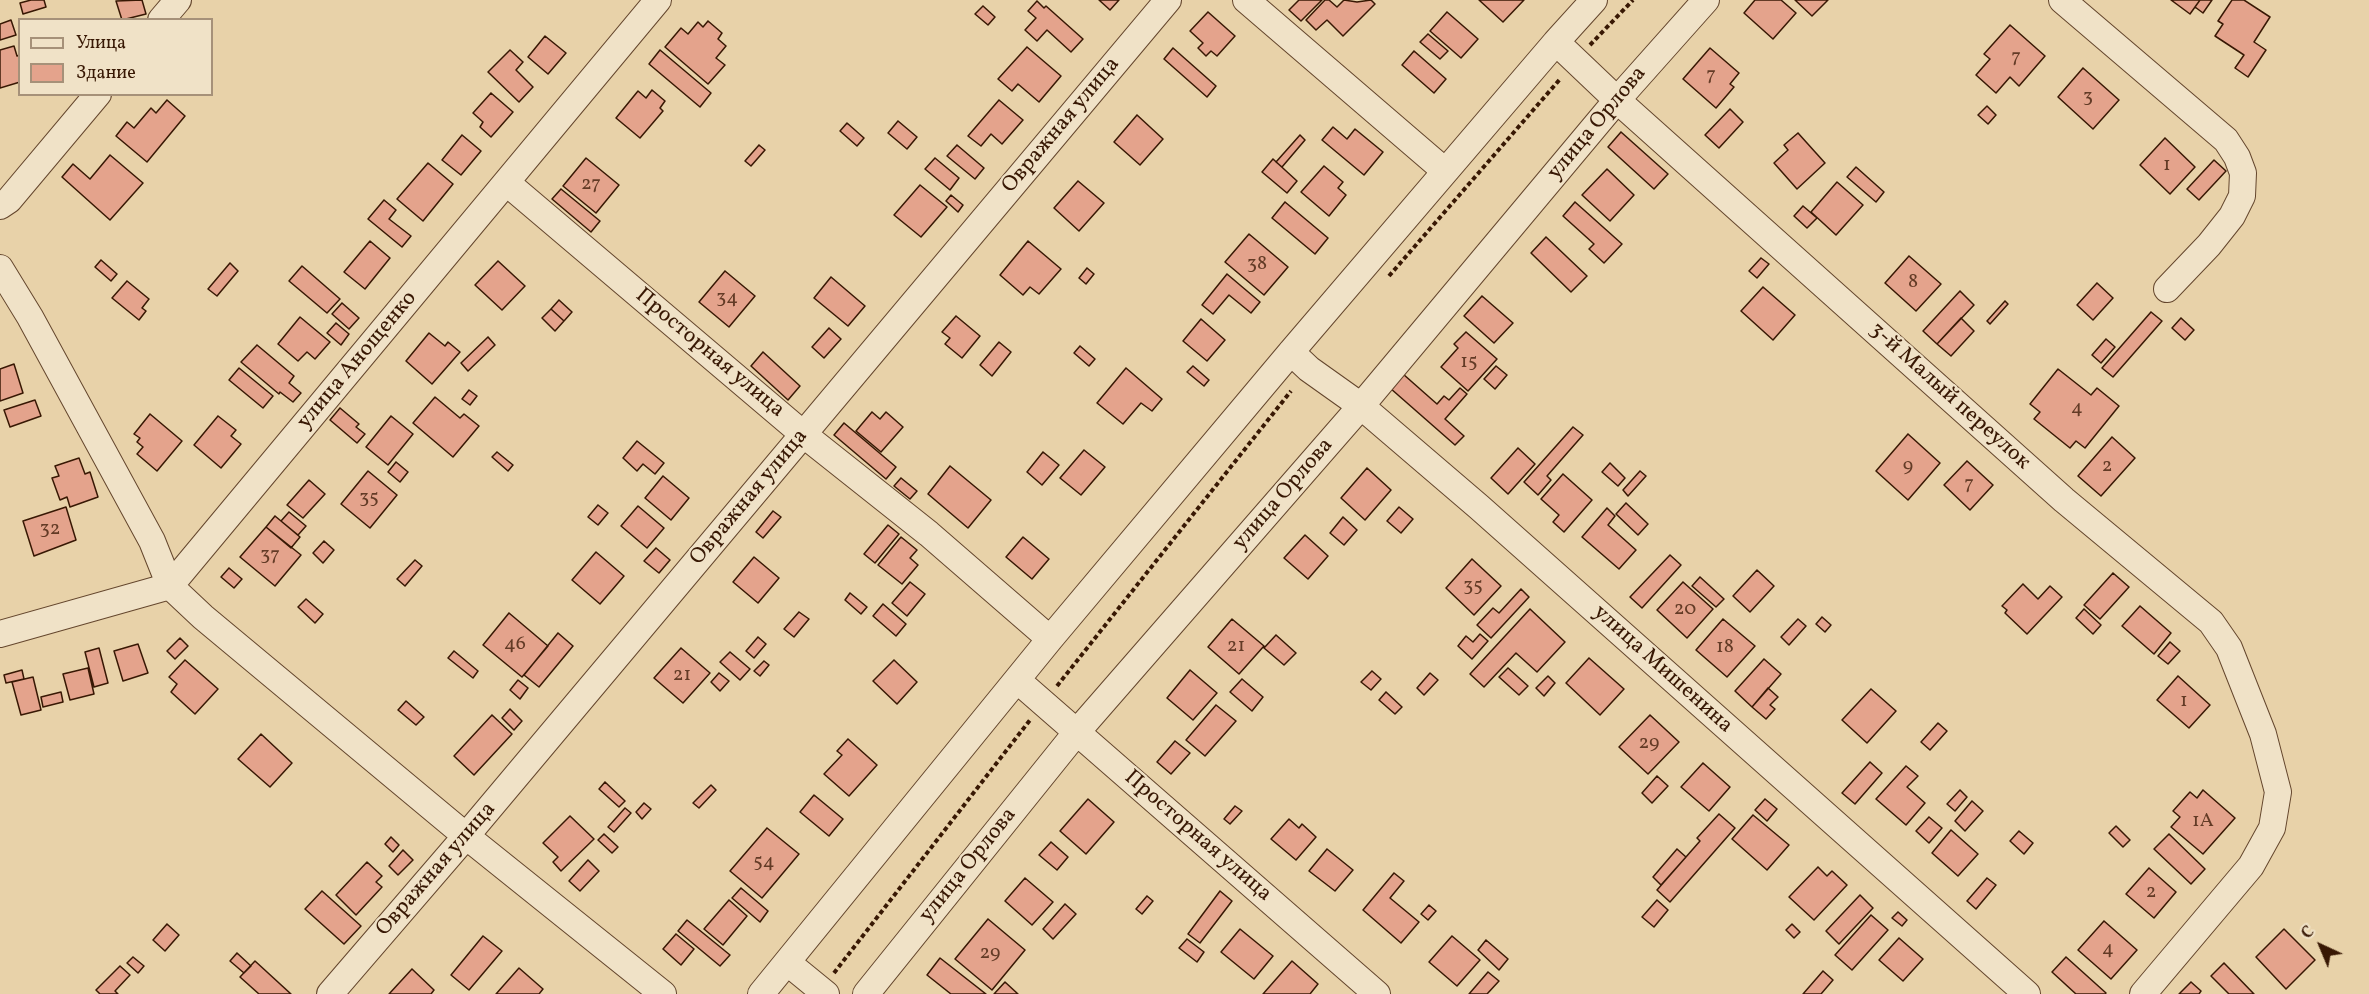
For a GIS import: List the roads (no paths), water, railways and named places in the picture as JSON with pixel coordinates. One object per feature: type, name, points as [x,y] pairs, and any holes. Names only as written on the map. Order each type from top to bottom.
[{"type":"street","points":[[163,18],[178,0]]},
{"type":"street","name":"улица Анощенко","points":[[170,586],[658,0]]},
{"type":"street","name":"Овражная улица","points":[[330,994],[466,836],[1168,0]]},
{"type":"street","points":[[1246,0],[1445,171]]},
{"type":"street","points":[[761,994],[1050,639],[1300,360],[1445,171],[1594,0]]},
{"type":"street","name":"улица Орлова","points":[[866,994],[1076,733],[1361,406],[1617,100],[1706,0]]},
{"type":"street","points":[[2062,0],[2226,140],[2243,173],[2242,195],[2232,216],[2209,245],[2167,289]]},
{"type":"street","name":"3-й Малый переулок","points":[[1556,42],[1617,100],[2064,500],[2211,622],[2229,648],[2263,734],[2278,792],[2272,828],[2251,866],[2143,994]]},
{"type":"street","points":[[0,206],[9,200],[96,96]]},
{"type":"street","name":"Просторная улица","points":[[507,183],[803,434],[929,534],[1050,639]]},
{"type":"street","points":[[0,268],[30,317],[152,541],[170,586],[203,617],[466,836],[663,994]]},
{"type":"street","name":"улица Мишенина","points":[[1300,360],[1361,406],[1488,515],[2027,994]]},
{"type":"street","points":[[0,634],[170,586]]},
{"type":"street","name":"Просторная улица","points":[[1017,680],[1377,994]]},
{"type":"street","points":[[788,963],[824,992]]}]
